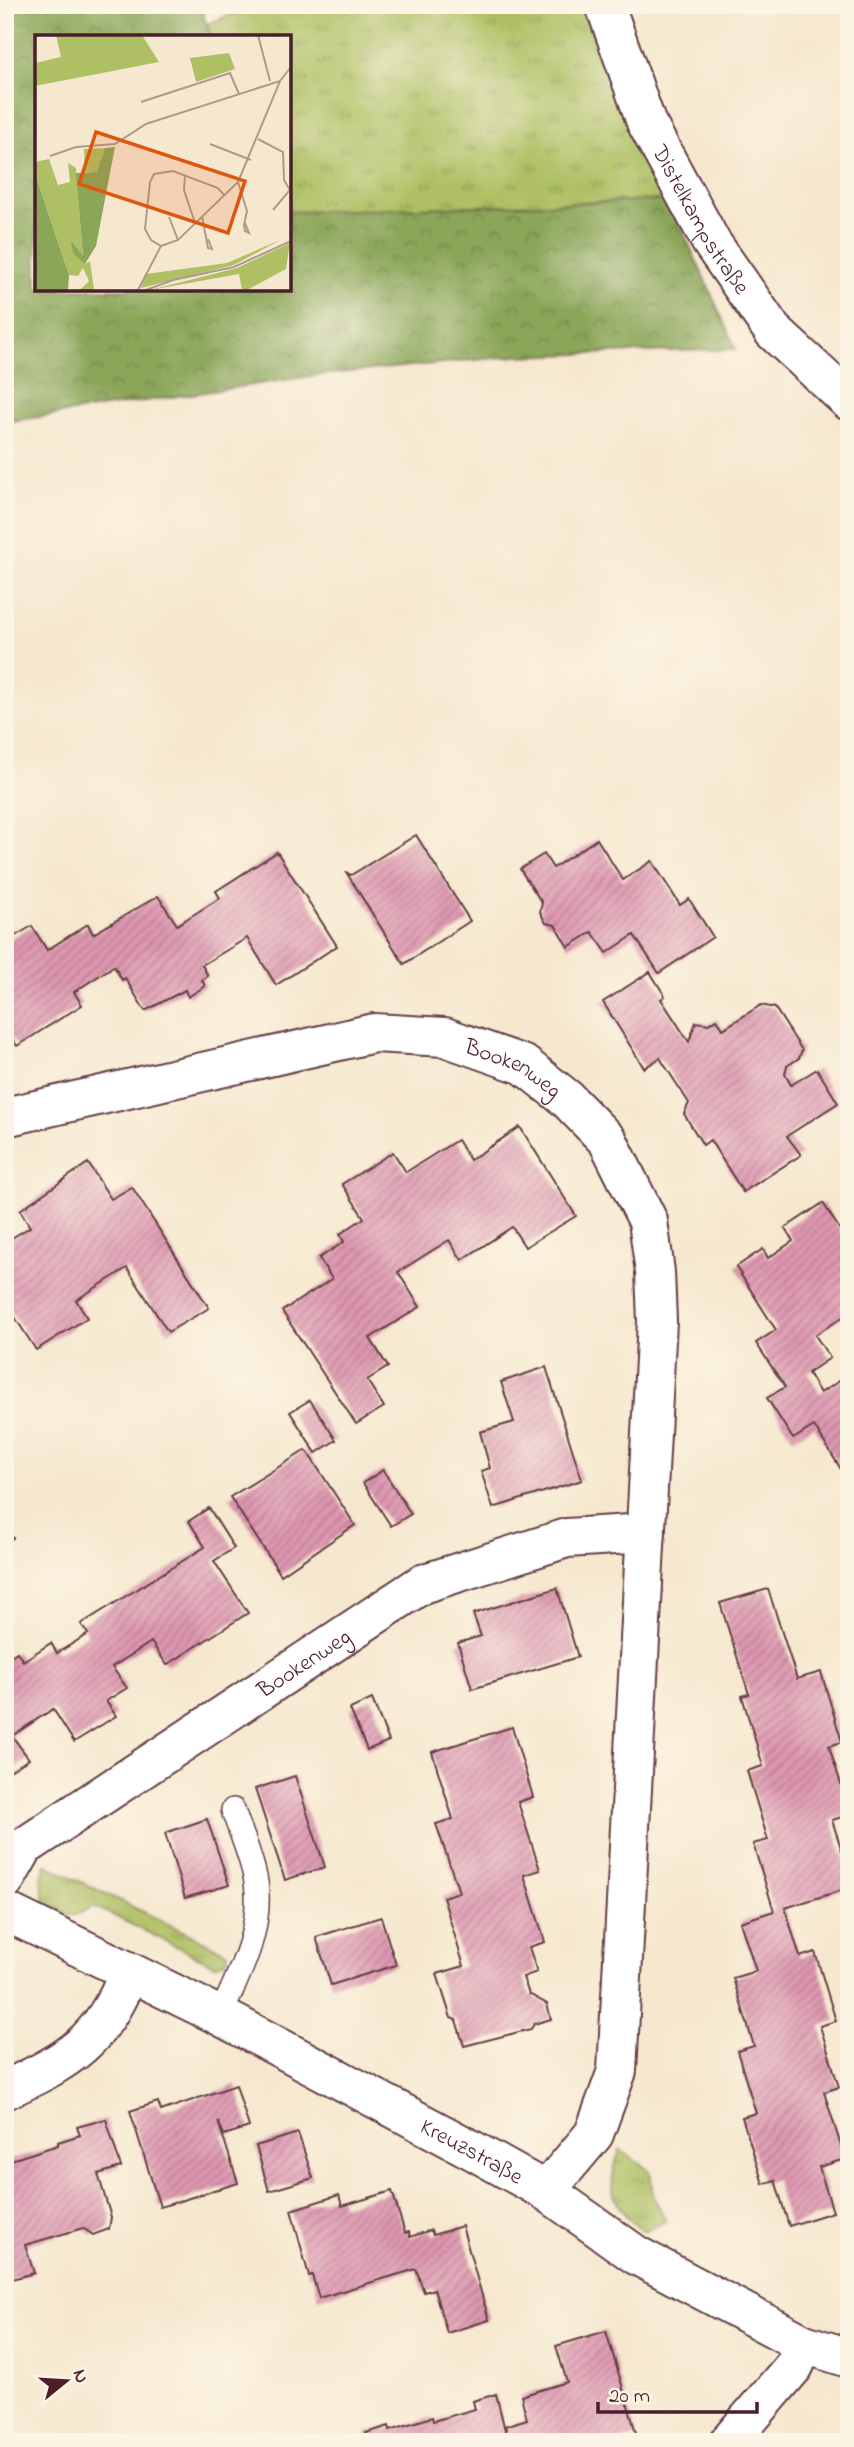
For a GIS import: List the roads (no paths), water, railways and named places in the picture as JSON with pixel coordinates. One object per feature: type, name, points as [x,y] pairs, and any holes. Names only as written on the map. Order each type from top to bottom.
[{"type":"street","name":"Distelkampstraße","points":[[605,5],[646,122],[711,242],[773,331],[849,401]]},
{"type":"street","name":"Bookenweg","points":[[5,1117],[374,1032],[445,1037],[524,1065],[567,1099],[608,1141],[648,1221],[655,1272],[657,1321],[617,2071],[594,2134],[546,2192]]},
{"type":"street","name":"Bookenweg","points":[[5,1880],[24,1847],[422,1584],[567,1538],[646,1533]]},
{"type":"street","name":"Kreuzstraße","points":[[5,1911],[220,2016],[546,2192],[636,2255],[804,2344],[849,2358]]},
{"type":"street","points":[[5,2090],[60,2064],[91,2040],[119,1997],[129,1972]]},
{"type":"street","points":[[729,2442],[794,2366],[804,2344]]},
{"type":"lane","points":[[220,2016],[248,1955],[256,1917],[256,1883],[233,1810]]}]
